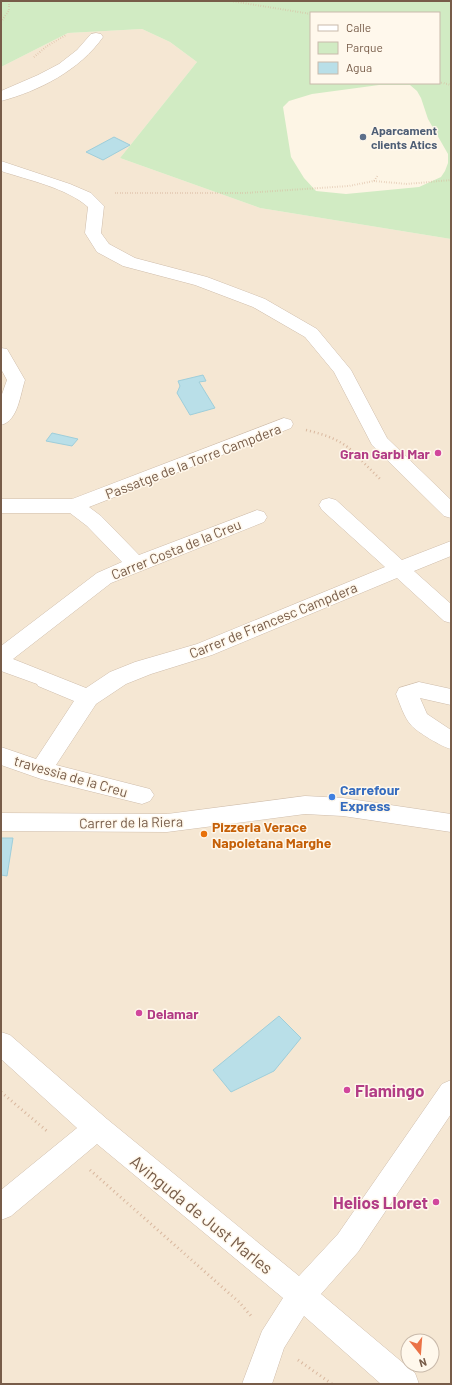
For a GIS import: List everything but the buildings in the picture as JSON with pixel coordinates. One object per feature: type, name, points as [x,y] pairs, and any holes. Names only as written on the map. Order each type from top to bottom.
[{"type":"street","points":[[1,96],[21,89],[59,69],[81,54],[96,37]]},
{"type":"street","points":[[1,166],[64,187],[85,196],[96,206],[93,233],[103,248],[129,262],[201,281],[259,304],[311,333],[342,370],[379,441],[451,511]]},
{"type":"street","points":[[1,353],[8,381],[4,416],[1,419]]},
{"type":"street","name":"Passatge de la Torre Campdera","points":[[1,506],[74,506],[284,424]]},
{"type":"street","points":[[329,505],[451,616]]},
{"type":"street","points":[[74,506],[94,521],[136,564]]},
{"type":"street","name":"Carrer Costa de la Creu","points":[[1,657],[104,578],[257,517]]},
{"type":"street","name":"Carrer de Francesc Campdera","points":[[41,770],[88,698],[118,678],[143,668],[204,650],[451,548]]},
{"type":"street","points":[[1,663],[88,698]]},
{"type":"street","points":[[451,697],[419,690],[407,694],[412,708],[420,720],[451,741]]},
{"type":"street","name":"travessia de la Creu","points":[[1,756],[41,770],[142,795]]},
{"type":"street","name":"Carrer de la Riera","points":[[1,822],[167,824],[305,806],[343,807],[451,823]]},
{"type":"street","name":"Avinguda de Just Marles","points":[[1,1043],[97,1128],[302,1295],[404,1384]]},
{"type":"street","points":[[257,1384],[272,1341],[302,1295],[348,1243],[451,1092]]},
{"type":"street","points":[[1,1207],[97,1128]]},
{"type":"path","points":[[1,22],[10,10],[9,1]]},
{"type":"path","points":[[231,1],[310,14]]},
{"type":"path","points":[[440,82],[451,85]]},
{"type":"path","points":[[374,181],[378,175]]},
{"type":"path","points":[[85,196],[114,193],[156,192],[245,193],[349,186],[374,181],[407,184],[451,180]]},
{"type":"path","name":"Passatge de la Torre Campdera","points":[[284,424],[330,436],[348,445],[369,469],[387,485]]},
{"type":"path","points":[[1,1092],[239,1302],[272,1341],[332,1384]]},
{"type":"shaded area","points":[[142,29],[170,42],[197,62],[120,158],[260,208],[451,239],[451,1384],[1,1384],[1,67],[68,33]]},
{"type":"green space","points":[[1,1],[451,1],[451,239],[260,208],[120,158],[197,62],[170,42],[142,29],[68,33],[1,67]],"holes":[[[379,85],[410,85],[417,91],[421,98],[428,119],[448,154],[448,163],[441,177],[419,187],[346,194],[316,191],[304,178],[291,157],[283,107],[289,101],[312,94]]]},
{"type":"water","points":[[114,137],[130,145],[103,160],[86,152]]},
{"type":"water","points":[[203,375],[206,381],[199,382],[215,408],[190,415],[177,393],[180,386],[178,381]]},
{"type":"water","points":[[52,433],[78,439],[72,446],[46,441]]},
{"type":"water","points":[[1,838],[13,838],[7,876],[1,875]]},
{"type":"water","points":[[279,1016],[301,1038],[274,1071],[231,1092],[213,1070]]},
{"type":"place","name":"Aparcament clients Atics","points":[[363,137]]},
{"type":"place","name":"Gran Garbi Mar","points":[[438,453]]},
{"type":"place","name":"Carrefour Express","points":[[332,797]]},
{"type":"place","name":"Pizzeria Verace Napoletana Marghe","points":[[204,834]]},
{"type":"place","name":"Delamar","points":[[139,1013]]},
{"type":"place","name":"Flamingo","points":[[347,1090]]},
{"type":"place","name":"Helios Lloret","points":[[436,1202]]}]
